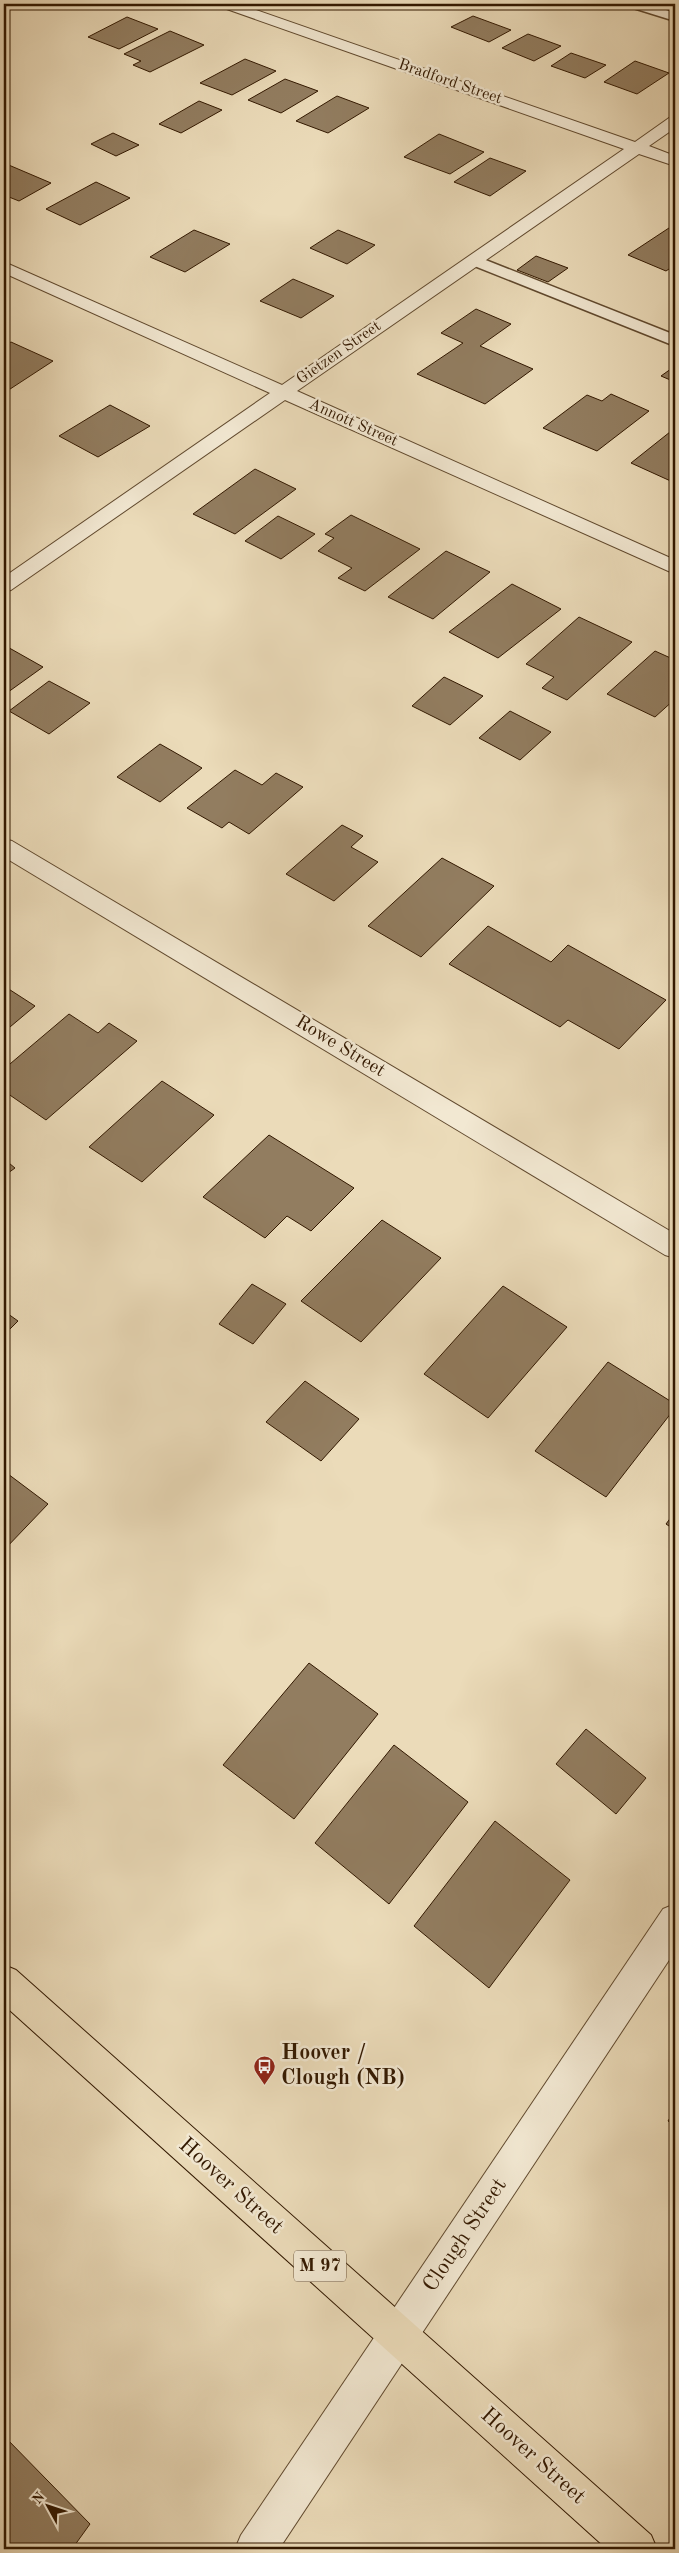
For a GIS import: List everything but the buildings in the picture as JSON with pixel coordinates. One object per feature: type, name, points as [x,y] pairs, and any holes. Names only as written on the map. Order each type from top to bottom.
[{"type":"main road","name":"Hoover Street","points":[[4,1982],[637,2549]]},
{"type":"street","name":"Bradford Street","points":[[226,4],[675,161]]},
{"type":"street","name":"Gietzen Street","points":[[4,586],[675,121]]},
{"type":"street","name":"Annott Street","points":[[4,267],[675,568]]},
{"type":"street","name":"Rowe Street","points":[[4,847],[675,1247]]},
{"type":"street","name":"Clough Street","points":[[256,2549],[675,1921]]},
{"type":"lane","points":[[635,4],[675,17]]},
{"type":"lane","points":[[473,260],[675,341]]},
{"type":"place","name":"Hoover / Clough (NB)","points":[[265,2085]]}]
